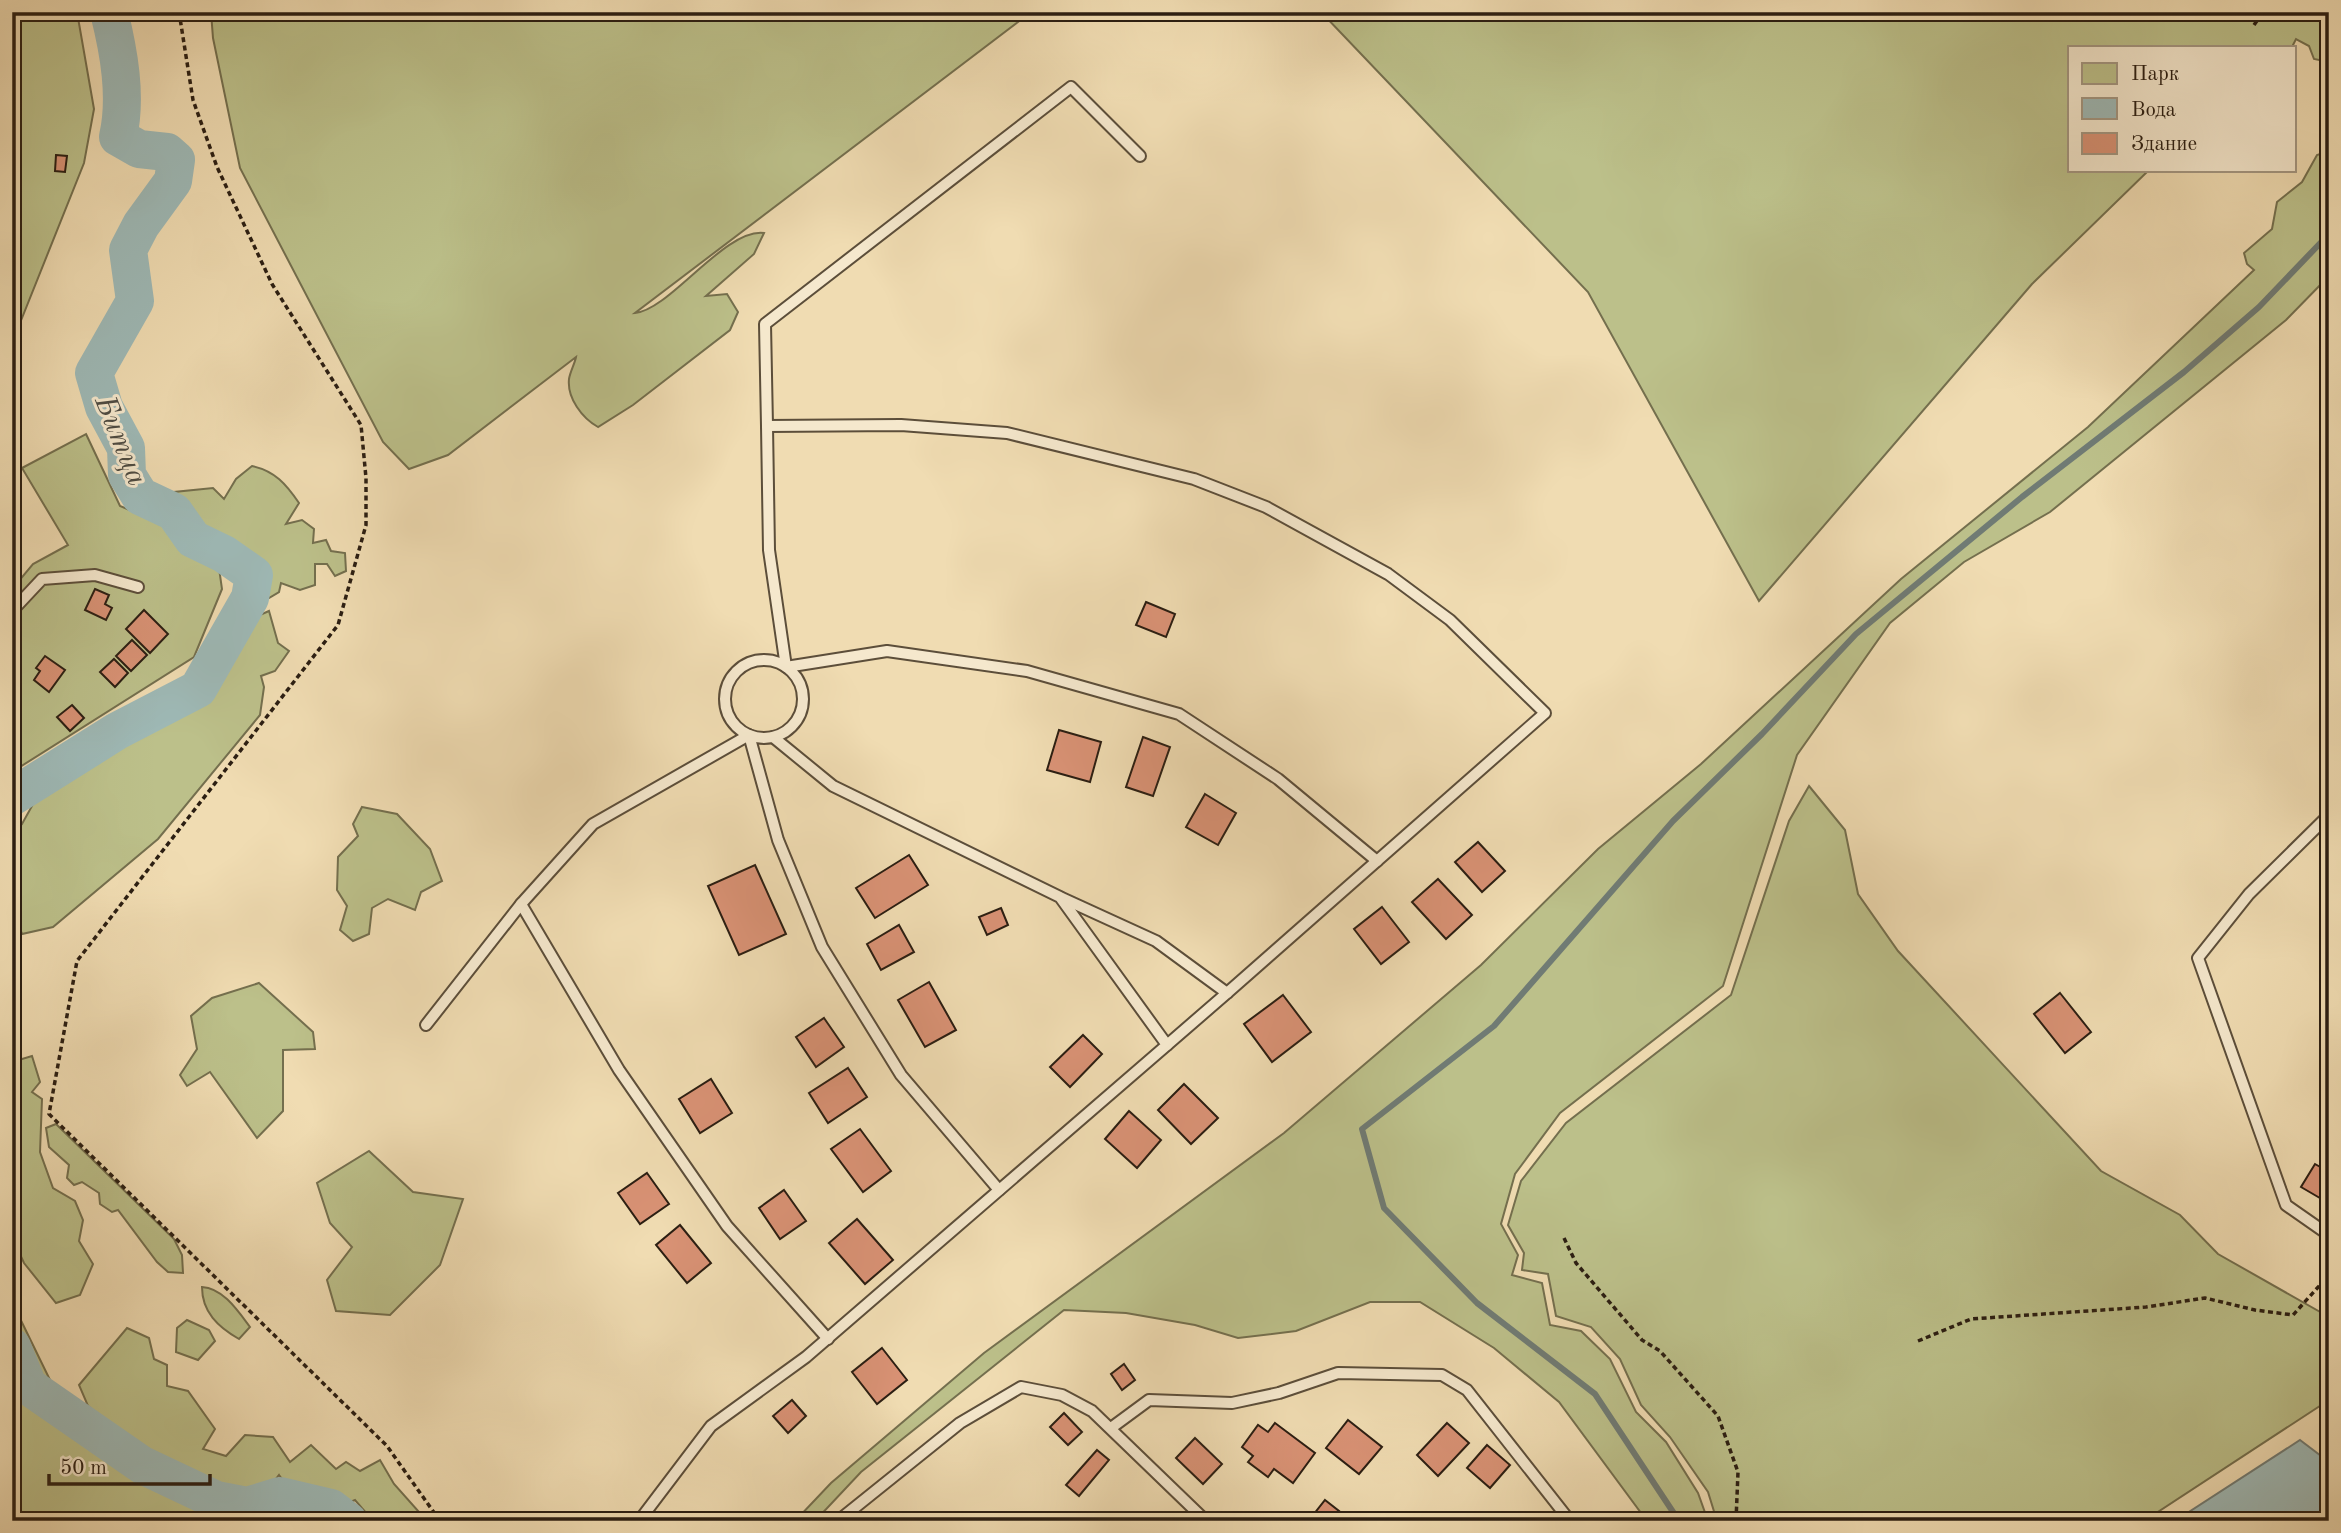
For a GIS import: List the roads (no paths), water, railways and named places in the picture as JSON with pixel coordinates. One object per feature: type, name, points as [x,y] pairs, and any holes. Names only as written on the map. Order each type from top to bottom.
[{"type":"lane","points":[[426,1025],[521,904],[593,824],[749,735],[773,737],[785,732],[800,712],[801,688],[786,667],[769,550],[765,324],[1071,87],[1140,156]]},
{"type":"lane","points":[[639,1521],[711,1426],[828,1339],[1545,713],[1450,620],[1388,574],[1266,507],[1195,479],[1020,437],[901,425],[767,426]]},
{"type":"lane","points":[[12,611],[42,579],[95,575],[138,587]]},
{"type":"lane","points":[[999,1191],[901,1075],[822,947],[778,840],[749,735],[729,718],[725,692],[730,680],[749,663],[762,660],[786,667],[887,651],[1027,671],[1179,714],[1278,779],[1377,861]]},
{"type":"lane","points":[[773,737],[833,786],[1156,942],[1227,993]]},
{"type":"lane","points":[[2329,815],[2249,894],[2198,958],[2286,1205],[2329,1235]]},
{"type":"lane","points":[[1060,897],[1167,1045]]},
{"type":"lane","points":[[521,904],[620,1070],[727,1226],[828,1339]]},
{"type":"lane","points":[[1111,1428],[1149,1400],[1232,1403],[1279,1393],[1338,1373],[1442,1375],[1467,1390],[1570,1521]]},
{"type":"lane","points":[[838,1521],[960,1423],[1021,1387],[1062,1395],[1092,1411],[1206,1521]]},
{"type":"water","points":[[2300,1440],[2329,1462],[2329,1521],[2175,1521]]},
{"type":"waterway","name":"Битца","points":[[12,797],[117,731],[198,689],[250,598],[254,575],[224,554],[193,539],[174,512],[140,496],[127,475],[126,448],[104,407],[94,373],[135,301],[128,250],[141,225],[173,181],[176,160],[167,152],[139,149],[118,137],[122,106],[121,74],[109,12]]},
{"type":"waterway","points":[[1679,1521],[1595,1394],[1477,1303],[1384,1208],[1362,1129],[1494,1026],[1673,821],[1762,734],[1856,634],[2022,497],[2184,372],[2259,307],[2329,234]]},
{"type":"waterway","name":"Битца","points":[[12,1347],[28,1386],[142,1465],[216,1500],[247,1506],[280,1496],[331,1508],[348,1521]]}]
